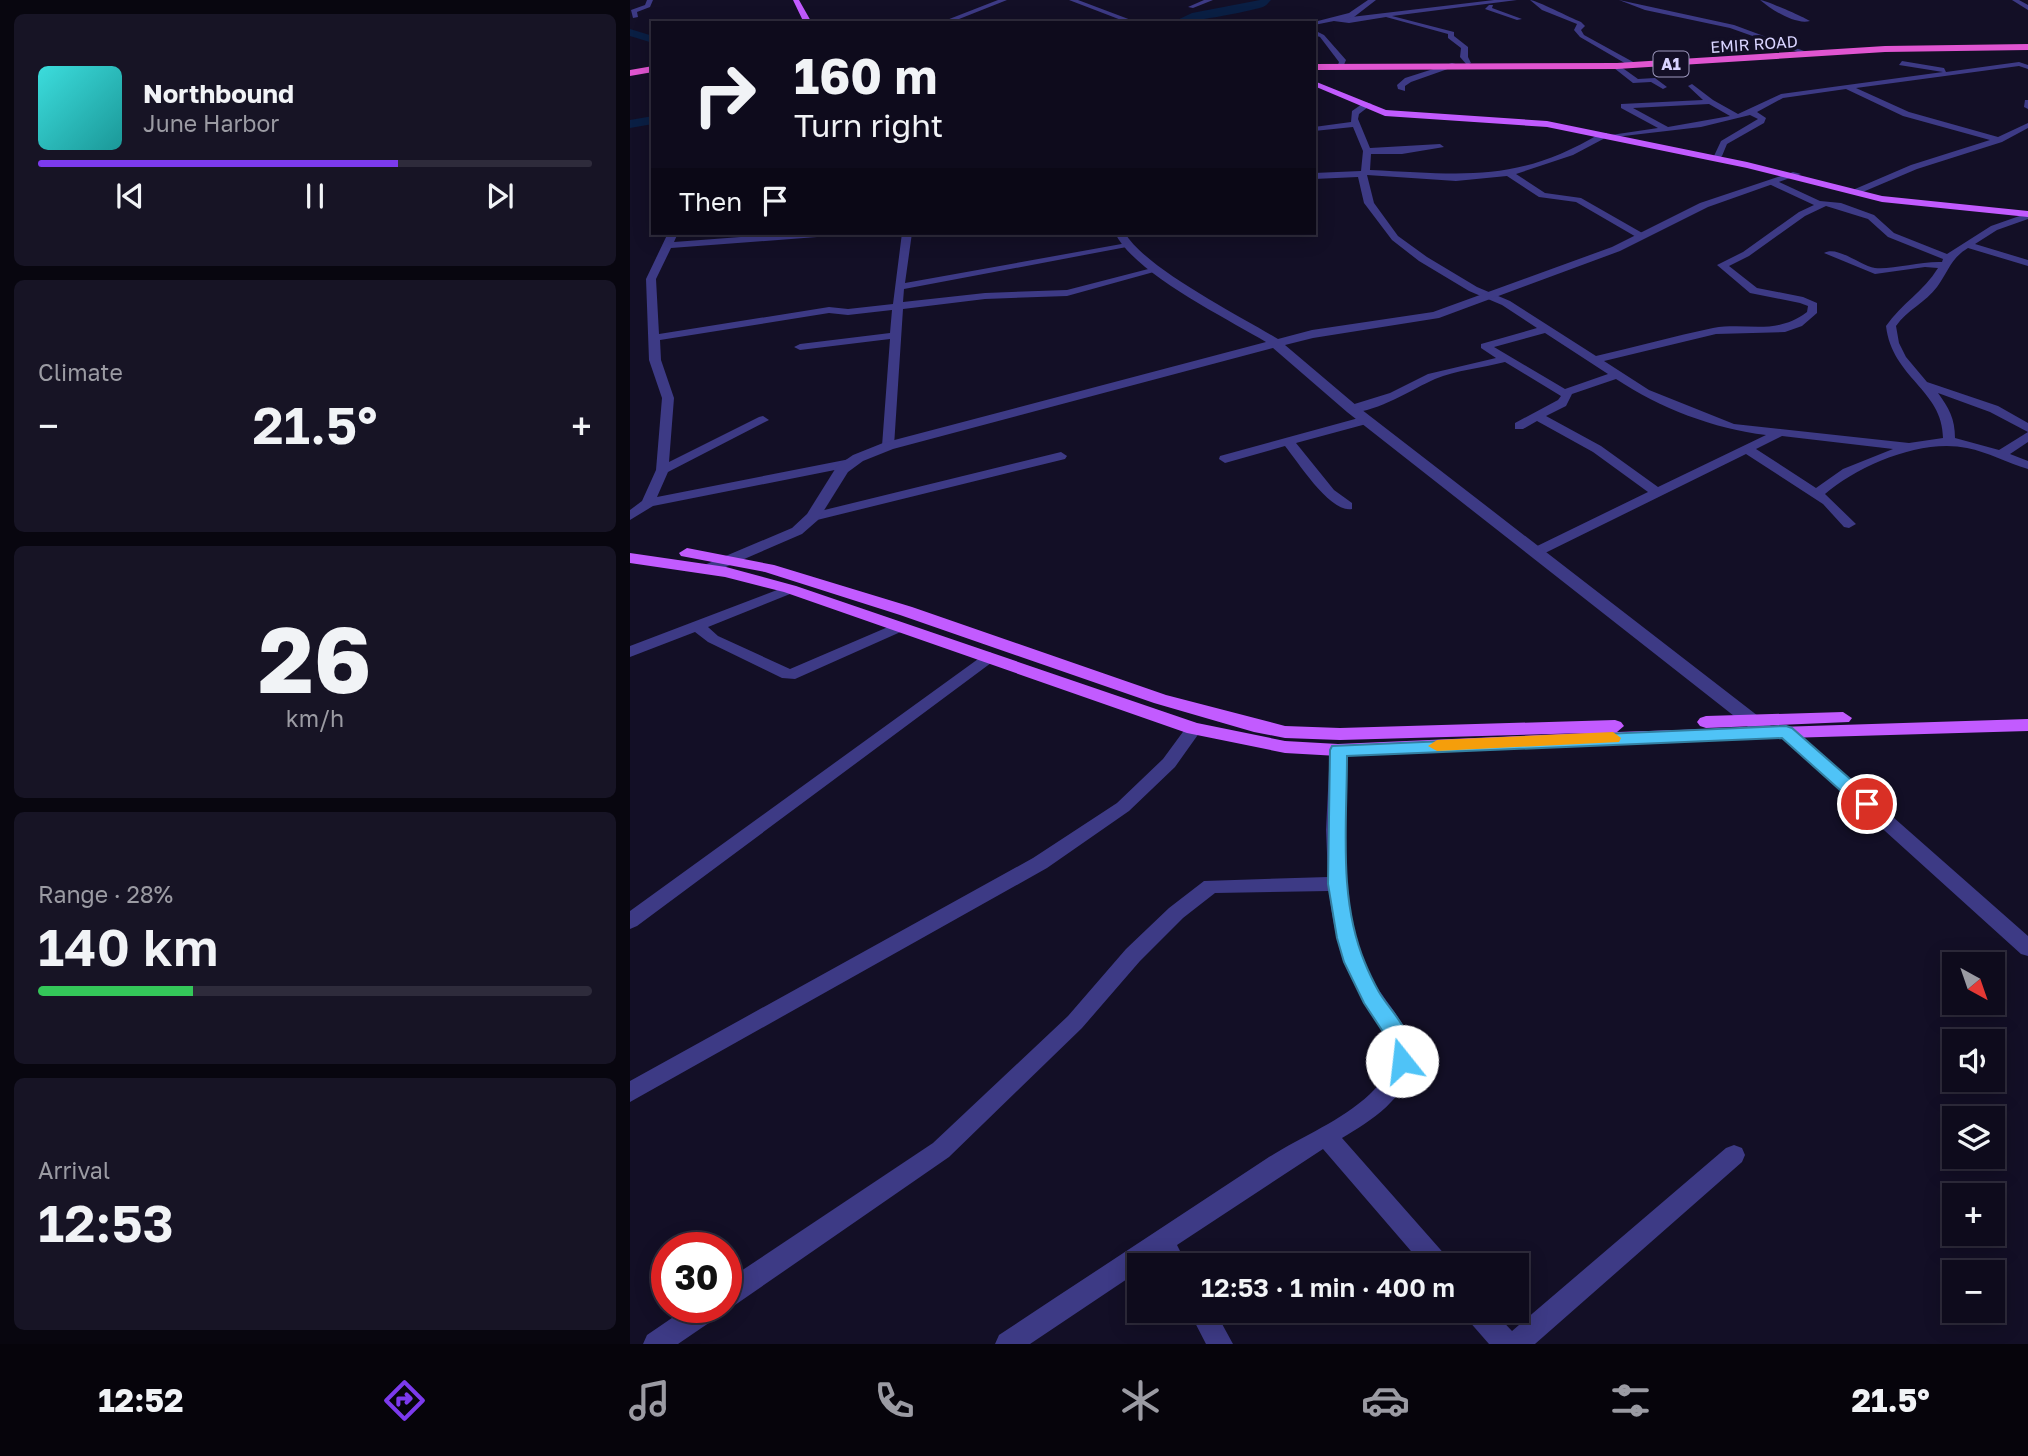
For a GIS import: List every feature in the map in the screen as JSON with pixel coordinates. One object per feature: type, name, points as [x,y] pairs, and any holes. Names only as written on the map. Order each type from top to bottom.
[{"type":"highway","name":"EMIR ROAD","points":[[1316,66],[1617,66],[1906,48],[2028,46]]},
{"type":"highway","name":"EMIR ROAD","points":[[1316,66],[1631,63],[1806,54]]},
{"type":"highway","points":[[630,72],[651,68]]},
{"type":"main road","points":[[796,0],[807,21]]},
{"type":"main road","points":[[806,0],[816,21]]},
{"type":"main road","points":[[1316,83],[1365,105],[1395,114],[1512,120],[1609,135],[1718,156],[1895,198],[2028,214]]},
{"type":"main road","points":[[1609,135],[1794,175],[1882,199],[2028,214]]},
{"type":"main road","points":[[630,548],[733,560],[768,568],[906,611],[1235,723],[1285,732],[1415,733],[2028,713]]},
{"type":"main road","points":[[630,558],[708,569],[790,589],[1194,729],[1274,745],[1338,750],[1776,732],[2028,725]]},
{"type":"street","points":[[635,17],[633,11],[648,6],[650,0]]},
{"type":"street","points":[[947,21],[1004,0]]},
{"type":"street","points":[[1072,0],[1096,5],[1132,21]]},
{"type":"street","points":[[1191,7],[1210,0]]},
{"type":"street","points":[[1316,22],[1351,15],[1373,0]]},
{"type":"street","points":[[1329,20],[1349,21],[1514,0]]},
{"type":"street","points":[[1533,0],[1544,9],[1579,23],[1581,26],[1577,30],[1582,36],[1631,63]]},
{"type":"street","points":[[1622,0],[1646,8],[1721,23],[1806,54]]},
{"type":"street","points":[[1763,0],[1776,0]]},
{"type":"street","points":[[1763,0],[1779,11],[1807,21]]},
{"type":"street","points":[[2015,0],[2028,8]]},
{"type":"street","points":[[1478,3],[1519,19]]},
{"type":"street","points":[[1384,16],[1452,33],[1450,37],[1465,47],[1464,57],[1467,63]]},
{"type":"street","points":[[1316,33],[1322,36],[1343,62],[1340,65]]},
{"type":"street","points":[[1902,63],[1957,73]]},
{"type":"street","points":[[1316,176],[1363,173],[1458,178],[1508,172],[1574,152],[1609,135],[1666,129],[1736,116],[1751,112],[1781,96],[2019,64],[2028,67]]},
{"type":"street","points":[[1402,89],[1401,85],[1408,80],[1455,65]]},
{"type":"street","points":[[1617,66],[1633,79],[1652,80],[1663,87]]},
{"type":"street","points":[[1692,86],[1710,102],[1736,116]]},
{"type":"street","points":[[1847,87],[1906,114],[1999,140]]},
{"type":"street","points":[[1666,129],[1624,106],[1710,102]]},
{"type":"street","points":[[1365,105],[1355,113],[1367,151],[1363,173],[1369,203],[1395,238],[1423,259],[1506,303],[1646,393],[1720,424],[1909,447]]},
{"type":"street","points":[[1718,156],[1724,143],[1761,121],[1762,118],[1751,112]]},
{"type":"street","points":[[1316,129],[1357,124]]},
{"type":"street","points":[[1858,191],[1914,167],[1999,140],[2028,125]]},
{"type":"street","points":[[1367,151],[1410,151],[1440,147]]},
{"type":"street","points":[[1508,172],[1542,195],[1577,200],[1641,236]]},
{"type":"street","points":[[708,569],[790,535],[813,517],[842,469],[888,446],[1275,343],[1326,332],[1427,317],[1602,255],[1704,205],[1794,175]]},
{"type":"street","points":[[1772,182],[1822,202],[1871,217],[1891,236],[1947,261]]},
{"type":"street","points":[[1594,360],[1716,331],[1736,328],[1784,329],[1807,318],[1812,313],[1813,305],[1802,300],[1754,291],[1722,265],[1746,254],[1822,202]]},
{"type":"street","points":[[1949,440],[1951,429],[1946,415],[1926,386],[1902,363],[1893,349],[1891,326],[1900,313],[1932,287],[1947,261],[1966,244],[1994,228],[2028,214]]},
{"type":"street","points":[[648,503],[662,470],[668,398],[655,360],[651,279],[672,235]]},
{"type":"street","points":[[666,244],[800,235]]},
{"type":"street","points":[[888,446],[900,306],[899,287],[907,235]]},
{"type":"street","points":[[899,287],[1124,240],[1156,270],[1275,343],[1352,409],[1751,720],[1776,732],[2028,948]]},
{"type":"street","points":[[1966,244],[2028,263]]},
{"type":"street","points":[[1829,253],[1875,271],[1947,261]]},
{"type":"street","points":[[653,338],[829,310],[848,312],[985,296],[1067,293],[1156,270]]},
{"type":"street","points":[[1519,426],[1562,402],[1567,396],[1485,346],[1546,329]]},
{"type":"street","points":[[800,347],[897,335]]},
{"type":"street","points":[[1352,409],[1394,396],[1432,376],[1505,359]]},
{"type":"street","points":[[1564,393],[1617,374]]},
{"type":"street","points":[[1926,386],[1994,409],[2028,428]]},
{"type":"street","points":[[1537,416],[1597,449],[1658,493]]},
{"type":"street","points":[[662,470],[763,420]]},
{"type":"street","points":[[1225,460],[1366,420]]},
{"type":"street","points":[[1536,552],[1780,432]]},
{"type":"street","points":[[2000,455],[2028,436]]},
{"type":"street","points":[[1817,494],[1829,483],[1858,467],[1909,447],[1949,440],[2028,465]]},
{"type":"street","points":[[1288,442],[1329,493],[1347,506]]},
{"type":"street","points":[[1747,449],[1836,507],[1849,524]]},
{"type":"street","points":[[813,517],[1061,456]]},
{"type":"street","points":[[630,516],[648,503],[850,463]]},
{"type":"street","points":[[630,652],[790,589]]},
{"type":"street","points":[[697,625],[713,639],[788,674],[795,674],[900,626]]},
{"type":"street","points":[[630,921],[990,657]]},
{"type":"street","points":[[630,1092],[1040,863],[1123,807],[1169,763],[1194,729]]},
{"type":"street","points":[[1008,1344],[1301,1150],[1327,1137],[1371,1107],[1396,1080],[1402,1061],[1400,1039],[1371,997],[1354,962],[1337,884],[1338,750]]},
{"type":"street","points":[[742,1285],[941,1150],[1076,1022],[1133,955],[1198,894],[1211,886],[1337,884]]},
{"type":"street","points":[[1327,1137],[1428,1253]]},
{"type":"street","points":[[1516,1344],[1734,1155]]},
{"type":"street","points":[[1162,1243],[1168,1253]]},
{"type":"street","points":[[656,1344],[686,1323]]},
{"type":"street","points":[[1208,1323],[1220,1344]]},
{"type":"street","points":[[1488,1323],[1506,1344]]},
{"type":"waterway","points":[[1181,21],[1196,15],[1261,4],[1266,0]]},
{"type":"waterway","points":[[630,32],[651,39]]},
{"type":"waterway","points":[[630,124],[651,120]]},
{"type":"slow traffic","points":[[1437,746],[1613,738]]},
{"type":"route","points":[[1402,1061],[1400,1039],[1371,997],[1354,962],[1347,938],[1337,884],[1338,750],[1786,732],[1867,804]]}]
